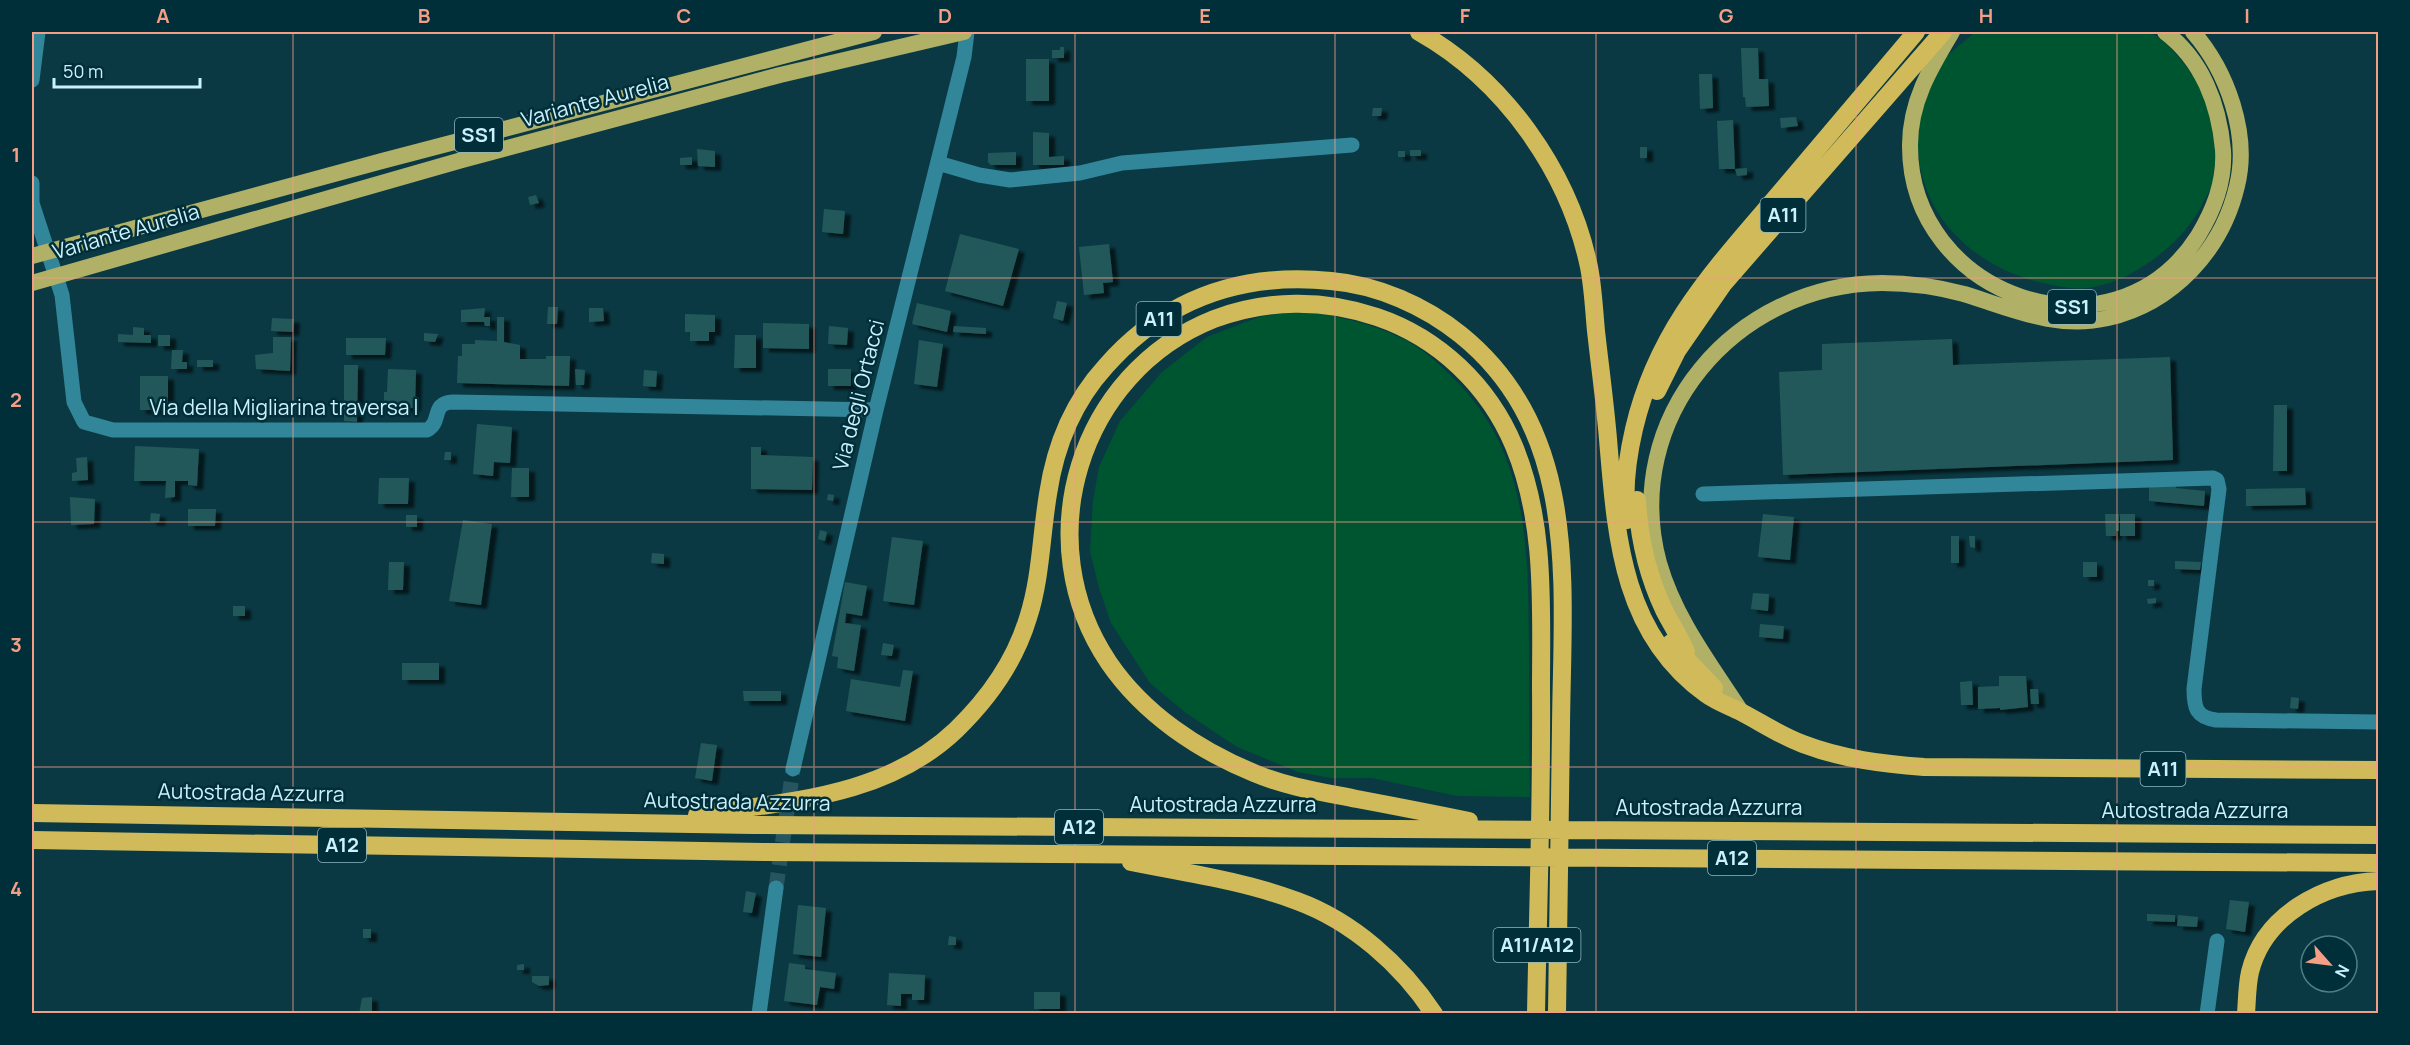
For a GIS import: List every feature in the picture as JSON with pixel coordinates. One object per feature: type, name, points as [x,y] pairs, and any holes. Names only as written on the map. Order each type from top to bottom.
[{"type":"highway","name":"Variante Aurelia","points":[[32,256],[426,149],[874,32]]},
{"type":"highway","name":"Variante Aurelia","points":[[32,283],[473,157],[780,75],[966,32]]},
{"type":"highway","points":[[1419,32],[1441,45],[1469,68],[1513,113],[1547,161],[1570,203],[1589,269],[1618,542],[1628,585],[1641,616],[1661,649],[1688,679],[1715,700],[1742,713]]},
{"type":"highway","points":[[1642,419],[1644,392],[1660,351],[1703,284],[1916,32]]},
{"type":"highway","name":"A11","points":[[1943,32],[1724,283],[1677,351],[1642,419],[1637,484],[1641,537],[1655,590],[1691,662],[1713,687],[1742,713],[1772,730],[1836,755],[1877,762],[1924,767],[2379,770]]},
{"type":"highway","name":"SS1","points":[[1953,32],[1922,85],[1911,130],[1911,169],[1924,212],[1957,258],[1993,285],[2043,303],[2074,307],[2110,300],[2154,282],[2192,245],[2205,224],[2216,198],[2223,157],[2222,135],[2215,104],[2195,65],[2174,39],[2164,32]]},
{"type":"highway","points":[[1742,713],[1676,607],[1659,564],[1653,532],[1653,488],[1659,449],[1684,394],[1705,363],[1733,334],[1792,301],[1824,291],[1863,284],[1901,284],[1936,288],[2034,317],[2071,322],[2092,321],[2131,311],[2178,284],[2208,252],[2224,224],[2239,176],[2238,132],[2226,87],[2212,58],[2193,32]]},
{"type":"highway","name":"A11","points":[[644,823],[826,796],[854,789],[890,775],[941,743],[973,712],[989,692],[1008,665],[1023,633],[1038,580],[1048,494],[1057,454],[1070,418],[1096,377],[1122,348],[1143,330],[1182,305],[1232,286],[1294,279],[1341,282],[1369,288],[1413,305],[1449,325],[1502,375],[1525,411],[1543,452],[1553,486],[1561,551],[1557,1014]]},
{"type":"highway","name":"A11/A12","points":[[1515,830],[1318,792],[1254,773],[1186,738],[1154,713],[1126,686],[1099,646],[1080,603],[1071,559],[1073,494],[1083,453],[1093,428],[1105,408],[1135,370],[1171,341],[1215,319],[1249,308],[1308,303],[1354,310],[1394,323],[1426,341],[1465,371],[1482,390],[1508,431],[1521,463],[1535,519],[1541,588],[1541,790],[1536,1014]]},
{"type":"highway","name":"Autostrada Azzurra","points":[[32,813],[644,823],[2379,835]]},
{"type":"highway","name":"A12","points":[[32,840],[766,852],[2379,863]]},
{"type":"highway","points":[[1085,854],[1229,881],[1299,901],[1357,934],[1383,954],[1411,983],[1434,1014]]},
{"type":"highway","points":[[2246,1014],[2247,992],[2254,961],[2258,951],[2279,924],[2297,907],[2319,894],[2355,882],[2379,881]]},
{"type":"street","points":[[32,80],[38,32]]},
{"type":"street","name":"Via degli Ortacci","points":[[793,769],[876,410],[964,57],[966,32]]},
{"type":"street","points":[[938,163],[979,175],[1010,180],[1080,173],[1122,163],[1352,144]]},
{"type":"street","points":[[32,183],[32,228]]},
{"type":"street","name":"Via della Migliarina traversa I","points":[[32,203],[62,295],[74,402],[84,422],[113,430],[427,430],[435,422],[439,406],[445,402],[876,410]]},
{"type":"street","points":[[1703,494],[2212,478],[2217,480],[2219,489],[2194,689],[2194,702],[2198,712],[2206,718],[2216,720],[2379,722]]},
{"type":"street","points":[[759,1014],[776,888]]},
{"type":"street","points":[[2207,1014],[2217,941]]},
{"type":"green space","points":[[2144,31],[2161,39],[2173,51],[2200,87],[2214,126],[2217,153],[2211,188],[2196,216],[2172,244],[2158,256],[2126,276],[2093,287],[2073,288],[2039,282],[2012,273],[1988,261],[1966,245],[1948,226],[1933,205],[1923,180],[1918,154],[1919,125],[1924,95],[1935,68],[1975,32]]},
{"type":"green space","points":[[1300,310],[1369,325],[1396,335],[1415,346],[1451,376],[1477,405],[1496,437],[1510,470],[1525,540],[1529,614],[1530,797],[1457,796],[1372,778],[1331,778],[1298,772],[1237,747],[1186,713],[1150,683],[1111,623],[1090,551],[1093,501],[1099,467],[1120,421],[1162,372],[1207,337],[1259,317]]},
{"type":"building","points":[[1060,47],[1064,47],[1064,58],[1052,58],[1052,50],[1060,50]]},
{"type":"building","points":[[1741,48],[1758,48],[1759,79],[1768,79],[1769,106],[1746,107],[1745,97],[1743,97]]},
{"type":"building","points":[[1026,59],[1049,59],[1049,101],[1026,101]]},
{"type":"building","points":[[1699,74],[1712,74],[1713,108],[1700,109]]},
{"type":"building","points":[[1373,108],[1382,108],[1381,116],[1372,116]]},
{"type":"building","points":[[1796,117],[1798,126],[1781,128],[1780,118]]},
{"type":"building","points":[[1733,120],[1735,169],[1719,169],[1717,121]]},
{"type":"building","points":[[1033,132],[1049,133],[1049,157],[1064,156],[1064,165],[1033,165]]},
{"type":"building","points":[[1640,147],[1647,147],[1647,158],[1640,158]]},
{"type":"building","points":[[697,149],[715,151],[715,167],[698,166]]},
{"type":"building","points":[[1410,150],[1421,150],[1421,156],[1410,156]]},
{"type":"building","points":[[1398,151],[1405,151],[1405,157],[1398,157]]},
{"type":"building","points":[[1016,152],[1016,165],[991,165],[988,162],[988,153]]},
{"type":"building","points":[[692,157],[692,165],[680,165],[680,158]]},
{"type":"building","points":[[1747,168],[1747,175],[1737,176],[1735,169]]},
{"type":"building","points":[[536,195],[539,203],[530,205],[528,197]]},
{"type":"building","points":[[824,209],[845,211],[843,234],[822,232]]},
{"type":"building","points":[[960,234],[1019,249],[1003,306],[945,291]]},
{"type":"building","points":[[1109,244],[1113,282],[1103,283],[1104,293],[1084,295],[1079,247]]},
{"type":"building","points":[[1057,301],[1067,303],[1063,321],[1053,318]]},
{"type":"building","points":[[917,303],[951,311],[947,332],[912,324]]},
{"type":"building","points":[[548,307],[558,307],[557,324],[547,324]]},
{"type":"building","points":[[485,308],[484,317],[490,317],[490,326],[485,326],[484,322],[461,322],[461,310]]},
{"type":"building","points":[[589,308],[603,308],[604,321],[589,322]]},
{"type":"building","points":[[685,314],[715,315],[715,332],[709,332],[709,341],[690,341],[690,332],[685,332]]},
{"type":"building","points":[[497,317],[504,317],[504,342],[520,345],[520,359],[570,356],[569,386],[457,383],[458,356],[462,356],[462,344],[475,344],[475,340],[497,341]]},
{"type":"building","points":[[272,318],[294,319],[293,332],[271,331]]},
{"type":"building","points":[[763,323],[809,324],[809,349],[763,348]]},
{"type":"building","points":[[829,326],[848,328],[847,345],[828,344]]},
{"type":"building","points":[[954,326],[986,328],[986,334],[953,332]]},
{"type":"building","points":[[133,327],[144,328],[144,335],[151,335],[151,343],[118,342],[118,334],[133,335]]},
{"type":"building","points":[[424,333],[438,334],[435,342],[424,341]]},
{"type":"building","points":[[158,335],[170,335],[170,346],[158,346]]},
{"type":"building","points":[[735,335],[756,335],[756,368],[734,368]]},
{"type":"building","points":[[273,337],[291,337],[290,371],[256,369],[255,355],[273,353]]},
{"type":"building","points":[[346,338],[386,338],[385,355],[346,355]]},
{"type":"building","points":[[1952,339],[1953,365],[2170,357],[2173,460],[1783,475],[1779,372],[1822,370],[1822,344]]},
{"type":"building","points":[[919,340],[943,344],[937,387],[914,384]]},
{"type":"building","points":[[172,350],[183,350],[182,362],[187,362],[187,369],[171,369]]},
{"type":"building","points":[[197,360],[213,360],[213,367],[197,367]]},
{"type":"building","points":[[344,365],[358,365],[357,422],[344,421]]},
{"type":"building","points":[[388,369],[416,370],[415,408],[401,408],[402,404],[384,403]]},
{"type":"building","points":[[575,369],[585,370],[584,385],[576,385]]},
{"type":"building","points":[[828,369],[851,369],[851,386],[828,386]]},
{"type":"building","points":[[644,370],[657,371],[656,387],[643,386]]},
{"type":"building","points":[[140,376],[168,376],[168,410],[140,410]]},
{"type":"building","points":[[2274,405],[2287,405],[2287,471],[2273,471]]},
{"type":"building","points":[[477,424],[512,427],[510,463],[494,462],[493,476],[473,474]]},
{"type":"building","points":[[135,446],[199,449],[197,486],[188,485],[188,481],[175,481],[175,497],[165,498],[166,481],[134,481]]},
{"type":"building","points":[[751,447],[761,447],[761,455],[813,457],[812,490],[751,489]]},
{"type":"building","points":[[445,452],[451,452],[451,460],[444,460]]},
{"type":"building","points":[[87,457],[88,480],[72,481],[72,473],[77,472],[76,458]]},
{"type":"building","points":[[512,468],[529,468],[529,497],[511,497]]},
{"type":"building","points":[[379,478],[409,478],[408,504],[378,504]]},
{"type":"building","points":[[2176,485],[2176,488],[2205,491],[2204,506],[2149,501],[2149,486]]},
{"type":"building","points":[[2305,488],[2306,505],[2246,506],[2246,489]]},
{"type":"building","points":[[828,494],[834,495],[833,501],[827,500]]},
{"type":"building","points":[[70,497],[95,499],[94,524],[71,525]]},
{"type":"building","points":[[188,509],[216,509],[215,526],[188,526]]},
{"type":"building","points":[[151,513],[160,514],[159,522],[150,521]]},
{"type":"building","points":[[1763,514],[1794,517],[1790,560],[1758,557]]},
{"type":"building","points":[[2105,514],[2119,514],[2119,531],[2116,531],[2116,536],[2106,536]]},
{"type":"building","points":[[2120,514],[2135,514],[2135,536],[2120,536]]},
{"type":"building","points":[[406,515],[417,515],[417,527],[406,527]]},
{"type":"building","points":[[463,520],[492,524],[481,605],[449,601]]},
{"type":"building","points":[[820,530],[827,532],[825,541],[818,539]]},
{"type":"building","points":[[1951,536],[1959,536],[1959,563],[1951,563]]},
{"type":"building","points":[[1969,536],[1975,536],[1975,548],[1970,547]]},
{"type":"building","points":[[892,537],[923,541],[914,605],[883,601]]},
{"type":"building","points":[[652,553],[664,554],[664,564],[651,563]]},
{"type":"building","points":[[2175,561],[2201,562],[2200,570],[2175,569]]},
{"type":"building","points":[[389,562],[404,562],[403,590],[388,590]]},
{"type":"building","points":[[2083,562],[2097,562],[2097,577],[2083,577]]},
{"type":"building","points":[[2148,580],[2154,580],[2154,586],[2148,586]]},
{"type":"building","points":[[845,582],[867,586],[862,616],[846,613],[845,623],[861,625],[854,671],[837,668],[838,657],[832,656]]},
{"type":"building","points":[[1753,593],[1769,594],[1768,611],[1751,609]]},
{"type":"building","points":[[2156,598],[2156,603],[2148,604],[2147,599]]},
{"type":"building","points":[[233,606],[245,606],[245,616],[233,616]]},
{"type":"building","points":[[1760,624],[1784,626],[1783,639],[1759,637]]},
{"type":"building","points":[[883,643],[894,645],[892,656],[881,655]]},
{"type":"building","points":[[402,663],[439,663],[439,680],[402,680]]},
{"type":"building","points":[[903,670],[913,671],[905,721],[846,711],[851,679],[900,687]]},
{"type":"building","points":[[1999,676],[2026,676],[2028,707],[2000,710],[2000,708],[1978,709],[1978,687],[1999,686]]},
{"type":"building","points":[[1972,681],[1973,705],[1961,705],[1960,682]]},
{"type":"building","points":[[2030,689],[2038,689],[2039,704],[2031,704]]},
{"type":"building","points":[[743,691],[781,691],[781,701],[744,701]]},
{"type":"building","points":[[2291,697],[2299,698],[2298,709],[2290,708]]},
{"type":"building","points":[[701,743],[717,745],[712,781],[695,778]]},
{"type":"building","points":[[746,891],[756,893],[752,913],[743,912]]},
{"type":"building","points":[[2230,900],[2249,902],[2245,932],[2226,929]]},
{"type":"building","points":[[798,905],[826,908],[821,957],[793,954]]},
{"type":"building","points":[[2147,914],[2175,915],[2175,922],[2147,921]]},
{"type":"building","points":[[2178,915],[2198,917],[2197,927],[2177,926]]},
{"type":"building","points":[[363,929],[371,929],[371,938],[363,938]]},
{"type":"building","points":[[949,936],[956,937],[956,945],[948,945]]},
{"type":"building","points":[[789,963],[805,965],[805,969],[836,973],[834,989],[820,987],[817,1005],[784,1001]]},
{"type":"building","points":[[524,964],[524,970],[517,970],[517,965]]},
{"type":"building","points":[[889,973],[925,975],[924,1000],[912,1000],[912,994],[901,994],[901,1006],[887,1005]]},
{"type":"building","points":[[532,976],[549,976],[549,985],[539,986],[532,982]]},
{"type":"building","points":[[1034,992],[1060,992],[1060,1009],[1034,1009]]},
{"type":"building","points":[[372,997],[372,1014],[359,1014],[362,998]]},
{"type":"tunnel","points":[[776,888],[793,769]]}]
